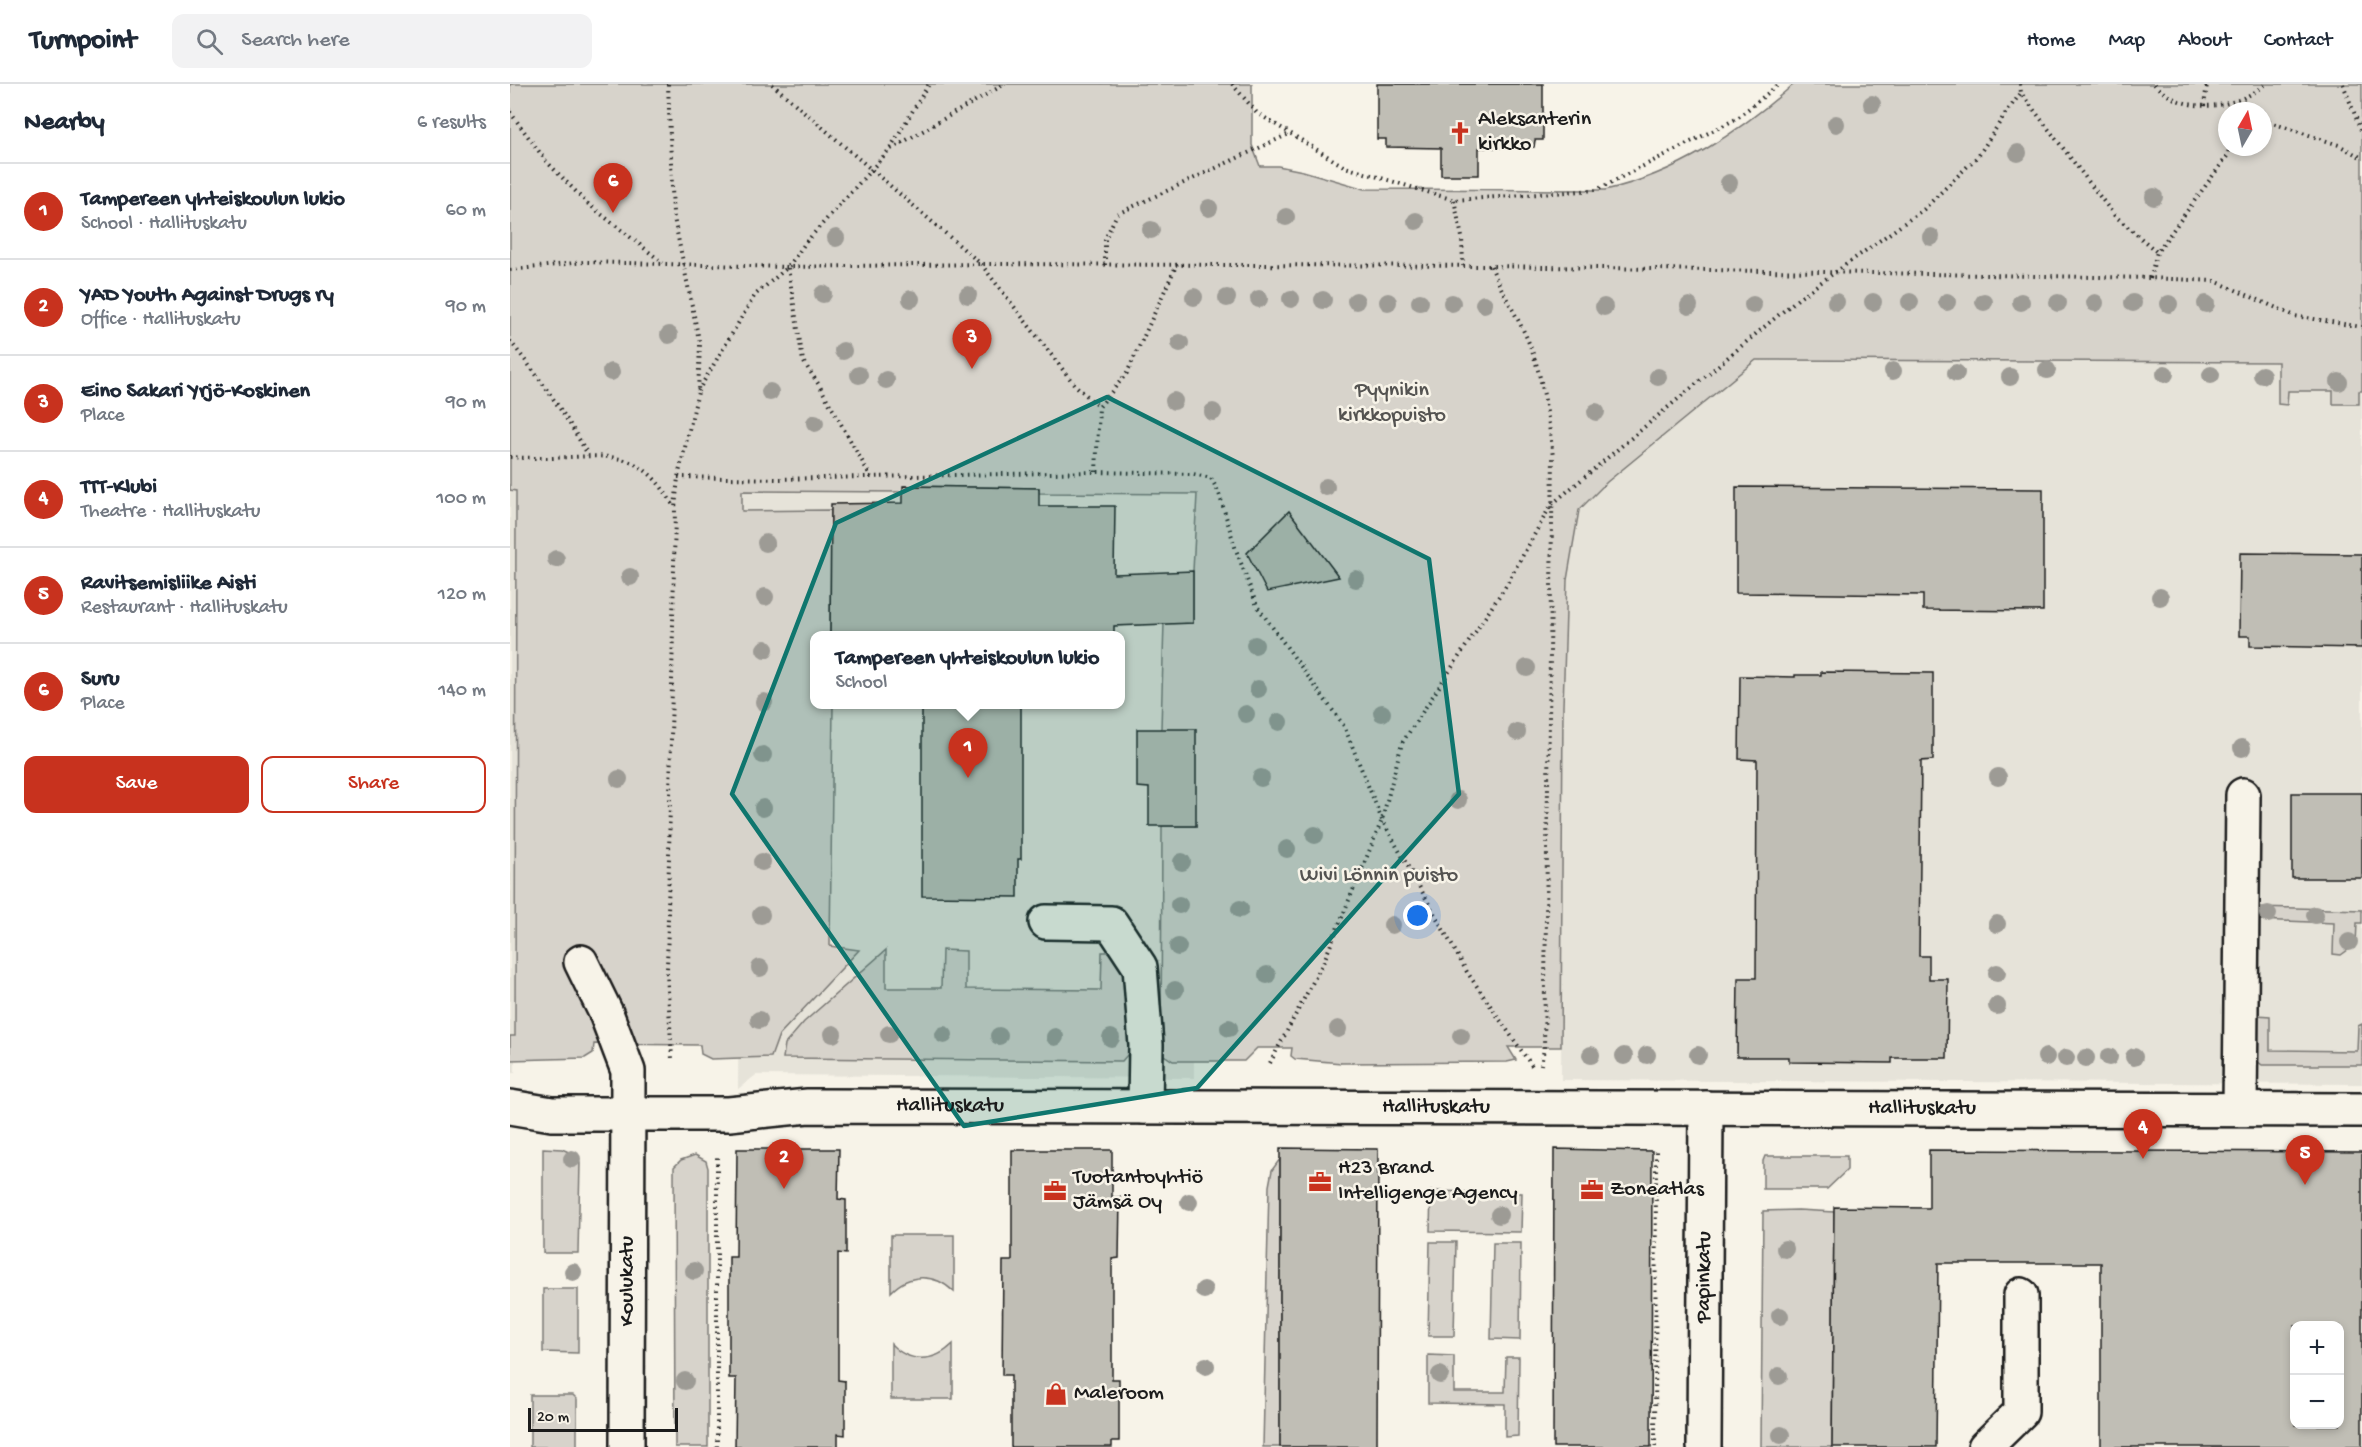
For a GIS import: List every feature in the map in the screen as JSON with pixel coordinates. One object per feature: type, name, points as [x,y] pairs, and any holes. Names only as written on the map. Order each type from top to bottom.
[{"type":"street","points":[[2240,1109],[2243,795]]},
{"type":"street","points":[[1046,922],[1112,923],[1140,967],[1146,1045],[1145,1107]]},
{"type":"street","name":"Koulukatu","points":[[581,962],[606,1013],[628,1071],[627,1447]]},
{"type":"street","name":"Hallituskatu","points":[[510,1107],[552,1114],[729,1114],[808,1106],[2362,1110]]},
{"type":"street","name":"Papinkatu","points":[[1704,1447],[1706,1108]]},
{"type":"street","points":[[1985,1447],[2021,1412],[2021,1295]]},
{"type":"path","points":[[668,84],[673,213],[700,345],[698,392],[678,477],[675,508],[667,973],[672,1061]]},
{"type":"path","points":[[772,84],[981,264],[1074,384],[1099,407]]},
{"type":"path","points":[[698,392],[755,295],[788,267],[806,242],[889,150],[929,84]]},
{"type":"path","points":[[889,150],[1005,84]]},
{"type":"path","points":[[1232,84],[1257,113],[1345,167],[1454,200],[1596,190],[1736,119],[1779,84]]},
{"type":"path","points":[[2020,84],[2021,93],[2114,215],[2157,252]]},
{"type":"path","points":[[2154,84],[2180,101],[2204,106],[2218,106]]},
{"type":"path","points":[[2204,106],[2207,84]]},
{"type":"path","points":[[2238,102],[2256,93],[2266,84]]},
{"type":"path","points":[[2343,84],[2362,133]]},
{"type":"path","points":[[1255,1107],[1271,1061],[1324,961],[1382,820],[1402,743],[1505,587],[1551,504],[1798,298],[1924,209],[1979,155],[2021,93]]},
{"type":"path","points":[[510,112],[546,161],[587,203],[663,263]]},
{"type":"path","points":[[2272,123],[2339,145],[2362,158]]},
{"type":"path","points":[[1105,265],[1105,239],[1117,214],[1290,133]]},
{"type":"path","points":[[2150,278],[2157,252],[2227,156]]},
{"type":"path","points":[[1454,200],[1462,237],[1463,266]]},
{"type":"path","points":[[510,270],[584,262],[788,267],[1177,264],[1491,266],[2150,278],[2215,281],[2295,316],[2362,327]]},
{"type":"path","points":[[1096,472],[1099,407],[1127,373],[1177,264]]},
{"type":"path","points":[[678,477],[776,479],[1096,472],[1194,474],[1211,478],[1219,493],[1235,548],[1257,606],[1344,726],[1382,820],[1467,972],[1539,1074],[1544,1049],[1553,457],[1547,404],[1536,363],[1525,334],[1501,292],[1491,266]]},
{"type":"path","points":[[788,267],[803,361],[871,477]]},
{"type":"path","points":[[510,341],[575,430],[588,455]]},
{"type":"path","points":[[510,458],[588,455],[626,459],[647,471],[663,487],[675,508]]},
{"type":"path","points":[[1655,1447],[1656,1144]]},
{"type":"path","points":[[717,1155],[717,1447]]},
{"type":"highlighted area","points":[[1107,397],[1429,559],[1459,794],[1197,1088],[964,1126],[732,794],[836,523]]},
{"type":"shaded area","points":[[1756,360],[2362,363],[2362,1084],[1561,1080],[1563,706],[1567,580],[1579,510],[1607,482]]},
{"type":"shaded area","points":[[903,486],[1039,488],[1040,493],[1197,493],[1194,1078],[756,1075],[738,1089],[742,491],[903,492]]},
{"type":"shaded area","points":[[510,490],[516,490],[515,1073],[510,1073]]},
{"type":"green space","name":"Pyynikin kirkkopuisto","points":[[510,84],[1252,84],[1252,145],[1260,166],[1278,166],[1303,171],[1365,189],[1605,190],[1657,173],[1706,149],[1751,119],[1794,84],[2362,84],[2362,391],[2359,391],[2359,404],[2333,404],[2333,391],[2288,391],[2287,405],[2278,404],[2278,362],[1756,360],[1607,482],[1579,510],[1567,580],[1563,706],[1561,1047],[1508,1047],[1516,1060],[1507,1062],[1342,1063],[1295,1059],[1291,1056],[1292,1048],[1257,1048],[1244,1061],[1173,1061],[1161,1053],[1162,826],[1196,826],[1161,729],[1164,622],[1193,623],[1197,494],[1039,493],[1039,488],[904,486],[903,492],[742,491],[742,511],[831,510],[830,631],[810,631],[810,709],[833,709],[830,946],[859,950],[779,1035],[771,1057],[711,1059],[701,1054],[700,1045],[594,1044],[593,1053],[585,1058],[510,1060],[510,1036],[515,1036],[516,491],[510,490]]},
{"type":"green space","points":[[2258,907],[2362,910],[2362,923],[2357,923],[2356,944],[2341,955],[2333,954],[2334,923],[2257,920]]},
{"type":"green space","points":[[886,950],[886,988],[941,988],[942,950],[966,951],[966,989],[1101,990],[1102,952],[1112,952],[1124,972],[1130,1045],[1128,1054],[1122,1061],[783,1058],[785,1044],[804,1022]]},
{"type":"green space","points":[[2256,1015],[2270,1016],[2270,1050],[2357,1051],[2358,1026],[2362,1024],[2362,1065],[2262,1065],[2256,1060]]},
{"type":"green space","points":[[543,1148],[562,1149],[578,1156],[580,1163],[578,1253],[543,1253]]},
{"type":"green space","points":[[695,1155],[706,1161],[708,1168],[708,1447],[675,1447],[674,1167],[681,1160]]},
{"type":"green space","points":[[1765,1156],[1847,1156],[1847,1170],[1827,1189],[1763,1189]]},
{"type":"green space","points":[[1280,1159],[1280,1447],[1263,1447],[1269,1186],[1272,1170]]},
{"type":"green space","points":[[1431,1191],[1522,1193],[1521,1232],[1430,1231]]},
{"type":"green space","points":[[1763,1211],[1834,1212],[1832,1447],[1761,1447]]},
{"type":"green space","points":[[891,1235],[954,1235],[954,1292],[939,1281],[922,1278],[906,1281],[891,1292]]},
{"type":"green space","points":[[1430,1242],[1456,1242],[1454,1336],[1428,1336]]},
{"type":"green space","points":[[1493,1243],[1521,1243],[1520,1340],[1491,1339]]},
{"type":"green space","points":[[543,1289],[578,1289],[578,1353],[543,1352]]},
{"type":"green space","points":[[891,1344],[906,1355],[922,1358],[938,1355],[953,1344],[953,1399],[891,1399]]},
{"type":"green space","points":[[1428,1355],[1454,1356],[1454,1392],[1505,1392],[1506,1357],[1519,1357],[1518,1436],[1505,1437],[1505,1404],[1428,1403]]},
{"type":"green space","points":[[530,1395],[573,1395],[577,1399],[577,1447],[530,1447]]},
{"type":"building","name":"Aleksanterin kirkko","points":[[1377,84],[1543,84],[1543,140],[1535,140],[1534,147],[1479,148],[1479,175],[1441,175],[1441,148],[1386,147],[1386,139],[1377,139]]},
{"type":"building","points":[[903,486],[1039,488],[1039,506],[1115,506],[1114,574],[1193,571],[1193,623],[1114,626],[1114,631],[830,631],[831,504],[903,503]]},
{"type":"building","points":[[1736,487],[2043,489],[2043,611],[1923,610],[1923,595],[1736,593]]},
{"type":"building","points":[[1289,511],[1339,577],[1267,592],[1247,553]]},
{"type":"building","points":[[2240,553],[2362,554],[2362,648],[2250,646],[2250,636],[2239,636]]},
{"type":"building","points":[[1821,672],[1933,673],[1933,760],[1921,761],[1919,956],[1929,956],[1929,979],[1948,979],[1947,1058],[1892,1058],[1892,1063],[1789,1062],[1789,1057],[1737,1057],[1738,978],[1756,978],[1757,760],[1739,759],[1740,676],[1795,677],[1795,675],[1821,675]]},
{"type":"building","points":[[922,709],[1021,709],[1021,859],[1018,859],[1018,897],[922,896]]},
{"type":"building","points":[[1137,729],[1196,729],[1196,826],[1149,826],[1149,788],[1137,787]]},
{"type":"building","points":[[2292,793],[2362,793],[2362,878],[2292,878]]},
{"type":"building","points":[[1280,1148],[1378,1149],[1377,1447],[1280,1447]]},
{"type":"building","points":[[737,1149],[839,1149],[838,1199],[846,1200],[846,1254],[838,1253],[838,1380],[845,1381],[845,1435],[838,1434],[838,1447],[735,1447],[736,1378],[729,1378],[729,1257],[736,1257]]},
{"type":"building","points":[[1554,1149],[1652,1151],[1651,1447],[1553,1447]]},
{"type":"building","points":[[1012,1150],[1112,1150],[1112,1197],[1120,1197],[1119,1258],[1112,1259],[1112,1379],[1119,1379],[1119,1441],[1112,1441],[1112,1447],[1011,1447],[1011,1375],[1002,1375],[1003,1261],[1012,1261]]},
{"type":"building","points":[[1929,1150],[2362,1152],[2362,1447],[2101,1447],[2101,1263],[1938,1263],[1936,1447],[1832,1447],[1834,1207],[1929,1208]]},
{"type":"place","name":"Aleksanterin kirkko","points":[[1460,133]]},
{"type":"place","name":"Suru","points":[[613,213]]},
{"type":"place","name":"Eino Sakari Yrjö-Koskinen","points":[[972,369]]},
{"type":"place","name":"Tampereen yhteiskoulun lukio","points":[[968,778]]},
{"type":"place","name":"TTT-Klubi","points":[[2143,1159]]},
{"type":"place","name":"H23 Brand Intelligenge Agency","points":[[1320,1182]]},
{"type":"place","name":"Ravitsemisliike Aisti","points":[[2305,1185]]},
{"type":"place","name":"YAD Youth Against Drugs ry","points":[[784,1189]]},
{"type":"place","name":"Zoneatlas","points":[[1592,1190]]},
{"type":"place","name":"Tuotantoyhtiö Jämsä Oy","points":[[1055,1191]]},
{"type":"place","name":"Maleroom","points":[[1056,1394]]},
{"type":"park label","name":"Wivi Lönnin puisto","points":[[1379,876]]}]
